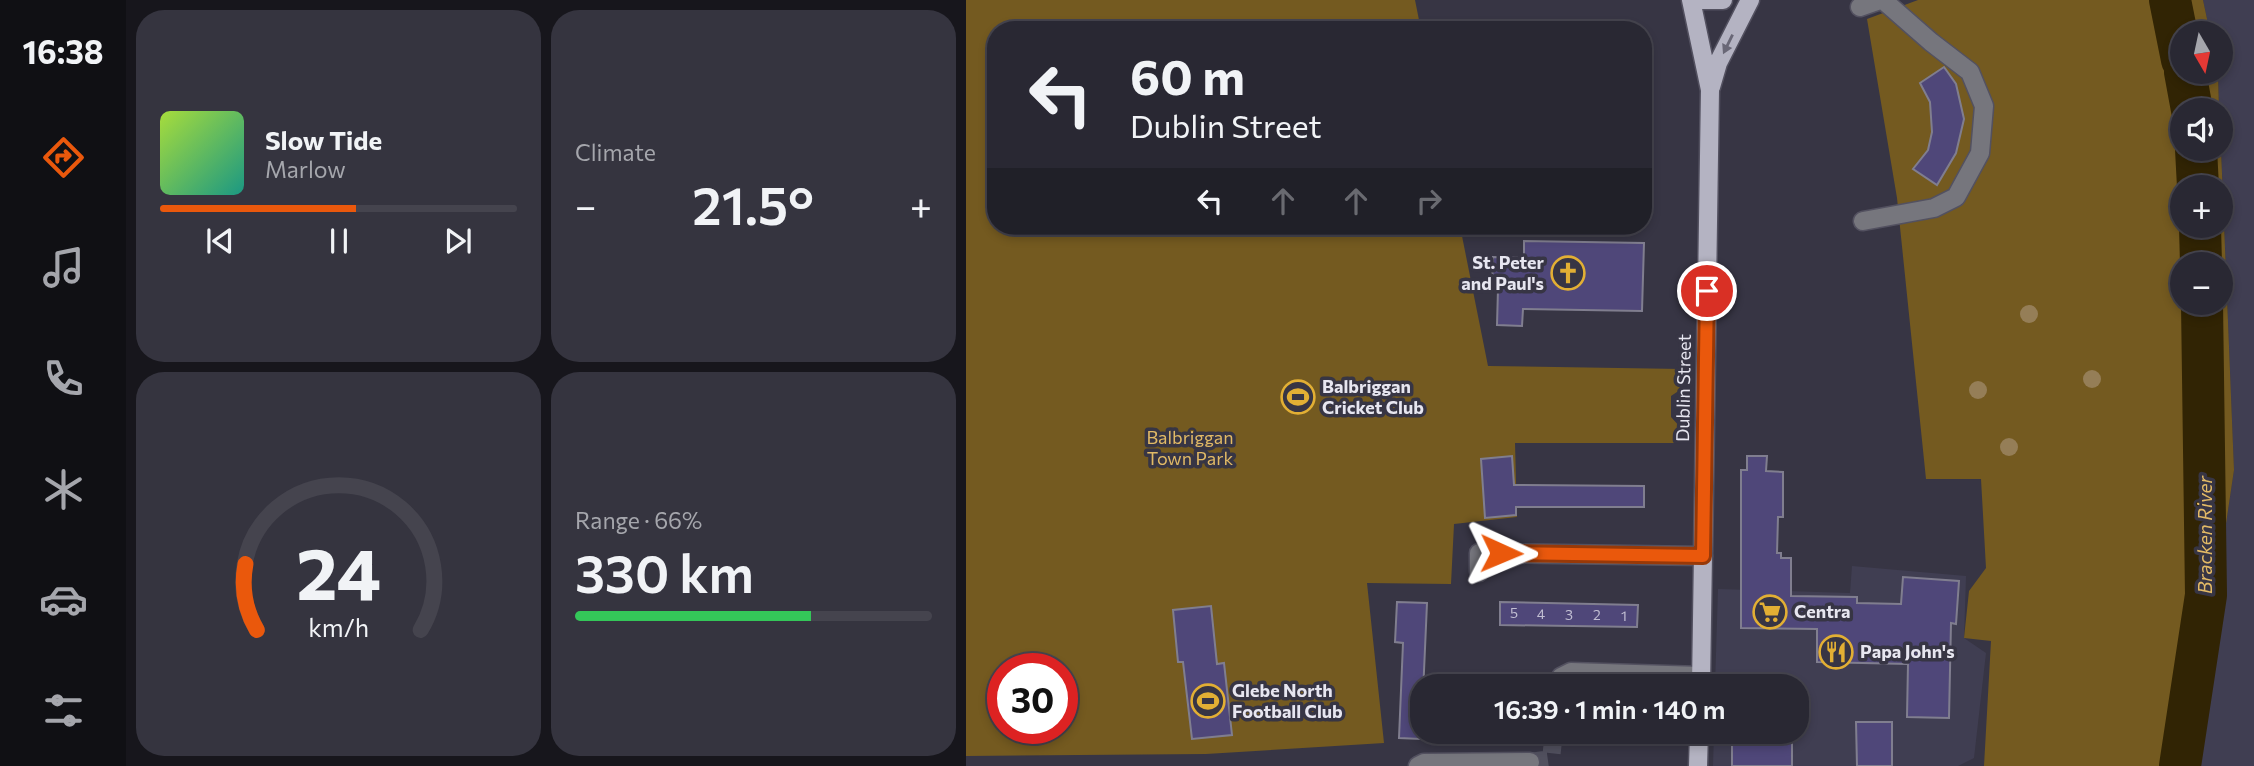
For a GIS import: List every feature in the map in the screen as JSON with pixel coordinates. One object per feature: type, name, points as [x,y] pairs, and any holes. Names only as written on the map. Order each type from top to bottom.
[{"type":"main road","name":"Dublin Street","points":[[1691,0],[1710,90],[1701,674]]},
{"type":"main road","points":[[1700,0],[1723,0]]},
{"type":"main road","name":"Dublin Street","points":[[1710,90],[1718,63],[1750,0]]},
{"type":"main road","points":[[1698,766],[1699,744]]},
{"type":"street","points":[[1860,7],[1881,0],[1970,72],[1984,106],[1980,153],[1956,198],[1934,208],[1863,221]]},
{"type":"street","points":[[1479,572],[1479,553],[1703,556]]},
{"type":"street","points":[[1567,674],[1600,674]]},
{"type":"street","points":[[1418,766],[1424,763],[1530,762]]},
{"type":"shaded area","points":[[2203,0],[2254,0],[2254,766],[2190,766],[2234,470],[2228,315],[2233,315],[2233,252],[2225,252],[2225,238],[2233,238],[2233,175],[2222,175],[2222,161],[2233,161],[2233,98],[2219,98],[2218,84],[2233,84],[2233,21],[2207,21]]},
{"type":"shaded area","points":[[1852,566],[1966,576],[1964,638],[1986,653],[1974,758],[1958,766],[1713,766],[1714,744],[1809,744],[1809,674],[1715,674],[1718,589],[1850,593]]},
{"type":"green space","name":"Balbriggan Town Park","points":[[966,0],[1415,0],[1419,21],[987,21],[987,235],[1462,235],[1488,366],[1682,369],[1683,388],[1671,396],[1671,417],[1680,427],[1680,443],[1515,443],[1517,517],[1454,524],[1451,584],[1367,583],[1384,743],[1206,754],[966,756]]},
{"type":"green space","points":[[1918,0],[2203,0],[2207,21],[2170,21],[2170,84],[2218,84],[2219,98],[2170,98],[2170,161],[2221,161],[2222,175],[2170,175],[2170,238],[2225,238],[2225,252],[2170,252],[2170,315],[2228,315],[2234,470],[2190,766],[1984,766],[1991,641],[1964,638],[1969,591],[1986,568],[1981,479],[1926,479],[1897,198],[1867,19]]},
{"type":"building","points":[[1944,67],[1956,84],[1964,119],[1956,153],[1937,185],[1913,169],[1928,150],[1932,132],[1930,102],[1920,83]]},
{"type":"building","name":"St. Peter and Paul's","points":[[1524,241],[1644,243],[1642,311],[1523,309],[1522,326],[1497,325],[1498,289],[1492,289],[1493,257],[1524,258]]},
{"type":"building","points":[[1512,456],[1514,485],[1644,486],[1644,507],[1516,507],[1516,515],[1485,518],[1481,459]]},
{"type":"building","points":[[1747,456],[1767,456],[1766,471],[1783,472],[1783,517],[1778,517],[1777,553],[1781,553],[1781,558],[1791,558],[1791,596],[1857,597],[1857,603],[1901,604],[1903,577],[1959,581],[1956,624],[1951,623],[1949,718],[1907,717],[1908,664],[1817,662],[1817,629],[1741,628],[1741,470],[1747,470]]},
{"type":"building","points":[[1397,602],[1427,603],[1424,674],[1410,674],[1410,738],[1399,738],[1403,643],[1395,642]]},
{"type":"building","points":[[1500,602],[1638,605],[1637,627],[1500,625]]},
{"type":"building","points":[[1211,606],[1217,664],[1224,663],[1232,735],[1192,739],[1183,662],[1178,662],[1173,610]]},
{"type":"building","points":[[1856,722],[1892,722],[1892,766],[1857,766]]},
{"type":"building","points":[[1732,744],[1792,744],[1792,766],[1732,766]]},
{"type":"waterway","name":"Bracken River","points":[[2170,0],[2174,21]]},
{"type":"waterway","name":"Bracken River","points":[[2187,84],[2190,98]]},
{"type":"waterway","name":"Bracken River","points":[[2197,161],[2197,175]]},
{"type":"waterway","name":"Bracken River","points":[[2200,238],[2201,252]]},
{"type":"waterway","name":"Bracken River","points":[[2180,766],[2206,595],[2202,315]]},
{"type":"tunnel","points":[[1530,762],[1551,759],[1553,744]]},
{"type":"place","name":"St. Peter and Paul's","points":[[1568,273]]},
{"type":"place","name":"Balbriggan Cricket Club","points":[[1298,397]]},
{"type":"place","name":"Centra","points":[[1770,612]]},
{"type":"place","name":"Papa John's","points":[[1836,652]]},
{"type":"place","name":"Glebe North Football Club","points":[[1208,701]]},
{"type":"route","points":[[1501,553],[1703,556],[1707,291]]}]
